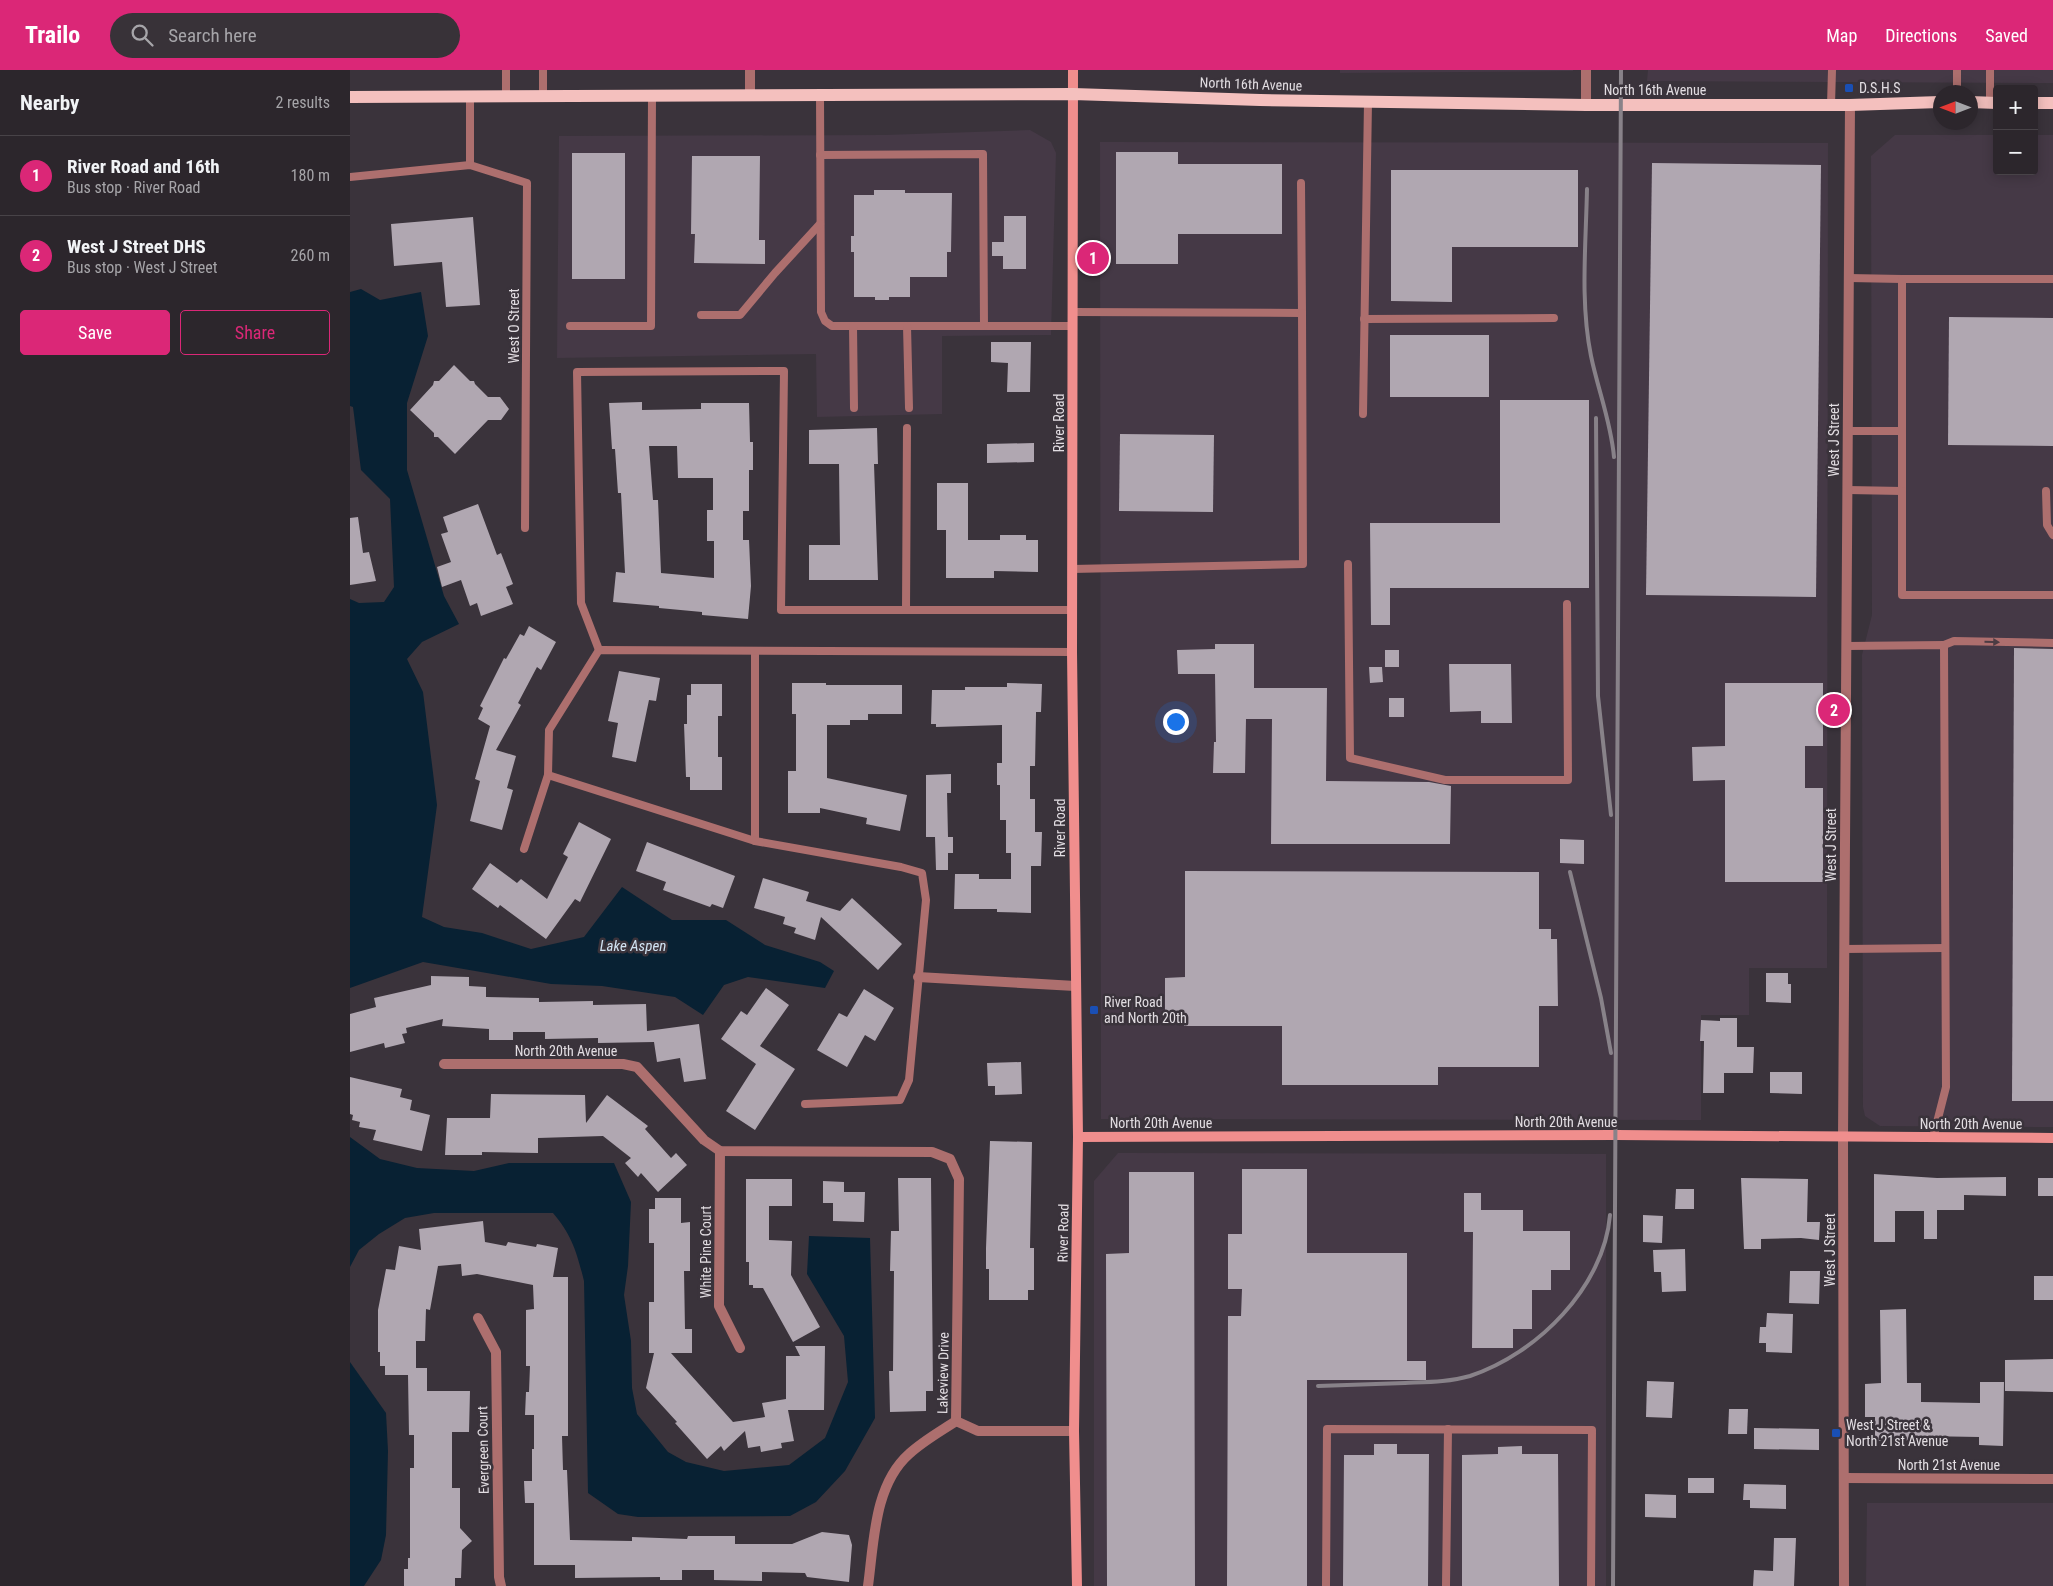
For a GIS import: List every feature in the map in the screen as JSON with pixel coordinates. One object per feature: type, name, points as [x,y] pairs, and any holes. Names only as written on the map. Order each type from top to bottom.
[{"type":"main road","name":"North 16th Avenue","points":[[350,97],[1073,94],[1368,102],[1586,105],[1850,105],[1933,102]]},
{"type":"main road","points":[[1978,102],[1993,103]]},
{"type":"main road","points":[[2038,103],[2053,103]]},
{"type":"street","points":[[750,70],[750,95]]},
{"type":"street","name":"River Road","points":[[1073,70],[1072,652],[1078,1136],[1074,1431],[1077,1586]]},
{"type":"street","points":[[1586,70],[1586,105]]},
{"type":"street","name":"West J Street","points":[[1844,1586],[1843,1138],[1850,105]]},
{"type":"street","points":[[918,977],[1075,986]]},
{"type":"street","name":"North 20th Avenue","points":[[444,1064],[623,1064],[636,1067],[704,1140],[720,1151]]},
{"type":"street","name":"North 20th Avenue","points":[[1078,1136],[1616,1135],[2053,1138]]},
{"type":"street","name":"Lakeview Drive","points":[[720,1151],[932,1152],[950,1159],[959,1179],[956,1421],[909,1454],[886,1485],[875,1533],[868,1586]]},
{"type":"street","name":"White Pine Court","points":[[720,1151],[719,1306],[740,1348]]},
{"type":"street","name":"Evergreen Court","points":[[478,1318],[496,1352],[499,1578],[501,1586]]},
{"type":"street","points":[[956,1421],[978,1431],[1074,1431]]},
{"type":"street","name":"North 21st Avenue","points":[[1844,1478],[2053,1479]]},
{"type":"lane","points":[[506,70],[506,96]]},
{"type":"lane","points":[[543,70],[543,96]]},
{"type":"lane","points":[[1831,105],[1832,70]]},
{"type":"lane","points":[[1957,70],[1957,85]]},
{"type":"lane","points":[[1990,70],[1993,103]]},
{"type":"lane","points":[[820,94],[821,312],[825,321],[832,326],[1073,326]]},
{"type":"lane","points":[[570,326],[651,326],[652,95]]},
{"type":"lane","points":[[350,177],[470,165],[470,96]]},
{"type":"lane","points":[[1363,414],[1368,102]]},
{"type":"lane","points":[[820,155],[983,154],[984,326]]},
{"type":"lane","name":"West O Street","points":[[470,165],[527,183],[525,528]]},
{"type":"lane","points":[[1072,569],[1303,564],[1301,183]]},
{"type":"lane","points":[[701,315],[740,315],[820,224]]},
{"type":"lane","points":[[1849,278],[2053,279]]},
{"type":"lane","points":[[1902,279],[1902,595],[2053,595]]},
{"type":"lane","points":[[1073,312],[1302,313]]},
{"type":"lane","points":[[1364,319],[1554,318]]},
{"type":"lane","points":[[853,326],[854,408]]},
{"type":"lane","points":[[907,326],[909,408]]},
{"type":"lane","points":[[599,650],[581,603],[577,372],[784,371],[781,610],[1072,610]]},
{"type":"lane","points":[[906,610],[907,428]]},
{"type":"lane","points":[[1848,431],[1902,431]]},
{"type":"lane","points":[[1848,490],[1902,490]]},
{"type":"lane","points":[[2046,490],[2047,526],[2053,535]]},
{"type":"lane","points":[[1348,564],[1350,758],[1445,780],[1568,780],[1567,604]]},
{"type":"lane","points":[[1847,646],[1944,645],[1954,641],[2053,643]]},
{"type":"lane","points":[[1932,1138],[1946,1087],[1944,645]]},
{"type":"lane","points":[[599,650],[1072,652]]},
{"type":"lane","points":[[524,849],[548,776],[549,730],[599,650]]},
{"type":"lane","points":[[755,651],[755,841]]},
{"type":"lane","points":[[548,776],[755,841],[901,867],[922,873],[926,900],[909,1080],[900,1100],[805,1104]]},
{"type":"lane","points":[[1844,949],[1945,948]]},
{"type":"lane","points":[[1326,1586],[1327,1429],[1592,1430],[1592,1586]]},
{"type":"lane","points":[[1446,1586],[1448,1430]]},
{"type":"shaded area","points":[[1340,70],[1573,70],[1573,71],[1340,73]]},
{"type":"shaded area","points":[[1648,70],[2053,70],[2053,83],[1647,81]]},
{"type":"shaded area","points":[[1030,130],[1051,142],[1056,153],[1051,335],[942,336],[942,414],[817,417],[816,354],[557,358],[559,136],[885,135]]},
{"type":"shaded area","points":[[1895,135],[1993,135],[1993,175],[2038,175],[2038,135],[2053,135],[2053,1127],[1880,1126],[1865,1116],[1863,1107],[1862,655],[1872,615],[1871,156]]},
{"type":"shaded area","points":[[1100,142],[1828,143],[1827,968],[1749,968],[1749,1015],[1701,1015],[1701,1120],[1101,1119]]},
{"type":"shaded area","points":[[1118,1153],[1606,1154],[1606,1586],[1094,1586],[1094,1181]]},
{"type":"shaded area","points":[[1867,1503],[2053,1503],[2053,1586],[1866,1586]]},
{"type":"water","name":"Lake Aspen","points":[[361,289],[380,300],[421,292],[428,336],[407,403],[407,470],[444,596],[459,624],[422,642],[407,659],[423,692],[437,805],[422,917],[444,927],[482,933],[531,949],[584,937],[622,887],[672,920],[726,920],[765,945],[820,962],[834,971],[825,988],[748,977],[724,985],[703,1015],[675,997],[602,986],[551,984],[423,962],[350,988],[350,599],[359,603],[384,602],[394,587],[390,499],[361,470],[353,407],[350,406],[350,292]]},
{"type":"water","points":[[350,1137],[380,1159],[417,1168],[474,1171],[509,1163],[614,1163],[631,1202],[628,1266],[624,1295],[631,1341],[632,1388],[637,1414],[668,1452],[686,1462],[724,1471],[789,1465],[825,1438],[848,1382],[844,1336],[807,1274],[809,1236],[870,1238],[875,1418],[845,1471],[816,1502],[790,1516],[638,1517],[618,1514],[588,1493],[584,1281],[573,1245],[560,1221],[553,1213],[434,1213],[405,1218],[379,1234],[359,1250],[350,1267]]},
{"type":"water","points":[[350,1362],[386,1413],[388,1451],[386,1535],[381,1560],[364,1586],[350,1586]]},
{"type":"building","points":[[1116,152],[1178,152],[1178,164],[1282,164],[1282,234],[1178,234],[1178,264],[1116,264]]},
{"type":"building","points":[[572,153],[625,153],[625,279],[572,279]]},
{"type":"building","points":[[692,156],[760,156],[759,240],[765,240],[765,264],[694,263],[695,234],[691,234]]},
{"type":"building","points":[[1652,163],[1821,165],[1816,597],[1646,595]]},
{"type":"building","points":[[1391,170],[1578,170],[1578,247],[1452,247],[1452,302],[1391,301]]},
{"type":"building","points":[[874,190],[905,190],[905,193],[952,193],[951,252],[947,252],[947,277],[910,277],[910,297],[889,297],[889,300],[875,300],[875,297],[854,297],[854,252],[851,252],[851,236],[854,236],[854,195],[874,195]]},
{"type":"building","points":[[1004,216],[1026,216],[1026,269],[1003,269],[1003,256],[992,256],[992,242],[1004,242]]},
{"type":"building","points":[[473,217],[480,305],[446,307],[442,262],[394,266],[391,224]]},
{"type":"building","points":[[1949,317],[2053,318],[2053,446],[1948,445]]},
{"type":"building","points":[[1390,335],[1489,335],[1489,397],[1390,397]]},
{"type":"building","points":[[991,342],[1031,342],[1030,392],[1007,392],[1008,363],[991,362]]},
{"type":"building","points":[[454,365],[470,381],[474,381],[488,397],[500,397],[509,409],[501,420],[488,420],[455,454],[438,437],[434,437],[434,433],[410,410],[433,385],[434,381],[439,381]]},
{"type":"building","points":[[1500,400],[1589,400],[1589,588],[1390,588],[1390,625],[1371,625],[1370,523],[1500,523]]},
{"type":"building","points":[[642,402],[642,410],[701,409],[701,403],[749,403],[750,442],[753,442],[753,470],[749,470],[749,511],[743,511],[743,540],[749,540],[751,586],[748,619],[702,615],[702,612],[659,608],[659,606],[613,602],[616,572],[625,573],[621,493],[618,493],[615,449],[612,449],[609,403]],"holes":[[[649,446],[677,446],[678,478],[713,478],[713,510],[707,510],[707,541],[714,541],[714,578],[661,573],[658,500],[653,500]]]},
{"type":"building","points":[[877,428],[878,464],[874,464],[878,580],[809,580],[809,545],[840,545],[839,464],[809,464],[809,430]]},
{"type":"building","points":[[1120,434],[1214,435],[1213,512],[1119,511]]},
{"type":"building","points":[[1034,443],[1034,462],[987,463],[987,444]]},
{"type":"building","points":[[937,483],[968,483],[968,540],[1000,540],[1000,535],[1026,535],[1026,540],[1038,540],[1038,572],[994,571],[994,578],[946,578],[946,530],[937,530]]},
{"type":"building","points":[[478,504],[497,555],[501,553],[513,584],[506,587],[513,604],[481,616],[477,603],[470,606],[461,580],[442,587],[437,567],[451,562],[441,534],[448,532],[443,517]]},
{"type":"building","points":[[358,517],[363,553],[369,552],[376,581],[350,585],[350,518]]},
{"type":"building","points":[[529,626],[556,642],[541,670],[537,667],[518,703],[521,705],[496,750],[516,756],[507,788],[513,790],[502,830],[470,821],[480,781],[475,779],[490,726],[478,719],[483,708],[480,706],[504,658],[506,659],[520,634],[524,636]]},
{"type":"building","points":[[1215,644],[1254,644],[1254,688],[1327,688],[1326,781],[1429,782],[1451,786],[1450,844],[1271,844],[1272,719],[1246,719],[1245,773],[1213,773],[1214,742],[1216,742],[1215,674],[1178,674],[1177,650],[1215,649]]},
{"type":"building","points":[[2014,648],[2053,649],[2053,1101],[2012,1101]]},
{"type":"building","points":[[1385,650],[1399,650],[1399,667],[1385,667]]},
{"type":"building","points":[[1449,664],[1511,664],[1512,723],[1481,723],[1481,711],[1450,712]]},
{"type":"building","points":[[1369,667],[1382,667],[1383,682],[1370,683]]},
{"type":"building","points":[[619,671],[660,678],[656,701],[649,700],[636,762],[612,757],[618,723],[608,721]]},
{"type":"building","points":[[792,683],[902,685],[902,714],[868,714],[868,720],[850,720],[850,725],[827,725],[827,778],[907,795],[900,831],[866,824],[867,818],[820,808],[820,813],[788,813],[788,771],[796,771],[796,714],[792,714]]},
{"type":"building","points":[[1007,683],[1042,684],[1041,712],[1036,712],[1035,766],[1030,766],[1030,799],[1035,799],[1035,832],[1042,832],[1041,866],[1031,866],[1031,913],[997,912],[997,909],[954,909],[955,874],[979,874],[979,879],[1011,879],[1011,853],[1006,853],[1006,820],[1000,820],[1000,785],[997,785],[997,763],[1002,763],[1002,725],[936,727],[936,724],[931,724],[932,690],[965,690],[965,687],[1007,687]]},
{"type":"building","points":[[1725,683],[1823,683],[1823,746],[1805,746],[1805,788],[1823,788],[1823,882],[1725,882],[1725,780],[1693,781],[1692,747],[1725,746]]},
{"type":"building","points":[[691,684],[722,684],[722,716],[718,716],[718,757],[722,757],[722,790],[690,790],[690,777],[686,777],[684,724],[687,724],[687,695],[691,695]]},
{"type":"building","points":[[1389,698],[1404,698],[1404,717],[1389,717]]},
{"type":"building","points":[[951,774],[951,793],[947,793],[948,837],[953,837],[953,853],[948,853],[948,870],[936,870],[935,837],[926,837],[926,775]]},
{"type":"building","points":[[579,822],[611,839],[580,902],[575,899],[546,939],[500,905],[498,908],[472,889],[490,863],[517,883],[521,879],[547,899],[568,857],[563,854]]},
{"type":"building","points":[[1560,839],[1584,840],[1584,864],[1560,863]]},
{"type":"building","points":[[647,842],[735,876],[723,908],[712,904],[710,907],[663,890],[666,882],[636,871]]},
{"type":"building","points":[[1185,871],[1539,872],[1539,929],[1551,929],[1551,939],[1557,939],[1558,1006],[1539,1006],[1539,1067],[1438,1067],[1438,1085],[1282,1085],[1282,1026],[1184,1026],[1184,1018],[1165,1018],[1165,978],[1185,977]]},
{"type":"building","points":[[763,878],[809,892],[806,901],[840,911],[852,898],[902,944],[878,970],[821,917],[815,940],[794,933],[796,928],[783,924],[785,917],[754,908]]},
{"type":"building","points":[[1766,973],[1788,973],[1788,984],[1791,984],[1791,1003],[1766,1002]]},
{"type":"building","points":[[431,976],[469,977],[469,986],[486,987],[486,997],[539,998],[539,1002],[593,1001],[593,1005],[646,1004],[647,1031],[699,1024],[706,1079],[684,1082],[680,1058],[657,1062],[654,1042],[598,1043],[598,1038],[545,1039],[545,1032],[513,1032],[513,1040],[489,1040],[489,1029],[442,1026],[443,1019],[406,1028],[407,1033],[402,1034],[405,1043],[385,1048],[384,1043],[350,1052],[350,1014],[376,1007],[374,998],[431,985]]},
{"type":"building","points":[[766,988],[789,1005],[760,1046],[795,1069],[755,1130],[726,1111],[756,1064],[721,1039],[741,1011],[747,1015]]},
{"type":"building","points":[[864,989],[894,1008],[875,1041],[865,1035],[847,1067],[817,1050],[839,1013],[847,1017]]},
{"type":"building","points":[[1720,1018],[1737,1018],[1737,1047],[1754,1047],[1753,1073],[1724,1073],[1724,1093],[1703,1093],[1704,1041],[1700,1041],[1701,1020],[1720,1021]]},
{"type":"building","points":[[1021,1062],[1022,1094],[995,1095],[995,1086],[988,1086],[987,1063]]},
{"type":"building","points":[[1770,1072],[1802,1072],[1802,1094],[1770,1093]]},
{"type":"building","points":[[350,1077],[402,1089],[400,1097],[412,1100],[410,1110],[430,1115],[422,1151],[373,1140],[376,1130],[359,1127],[360,1122],[352,1120],[353,1115],[350,1114]]},
{"type":"building","points":[[491,1094],[585,1095],[586,1123],[607,1095],[648,1126],[645,1129],[671,1158],[676,1153],[687,1165],[658,1192],[641,1173],[638,1177],[625,1163],[631,1158],[603,1136],[538,1138],[538,1153],[482,1152],[482,1155],[445,1155],[447,1118],[490,1118]]},
{"type":"building","points":[[990,1141],[1032,1142],[1030,1248],[1034,1248],[1034,1290],[1028,1290],[1028,1300],[989,1300],[989,1269],[986,1269],[986,1248]]},
{"type":"building","points":[[1242,1169],[1307,1169],[1307,1253],[1407,1253],[1407,1361],[1426,1361],[1426,1380],[1307,1380],[1307,1586],[1227,1586],[1228,1316],[1241,1316],[1242,1289],[1228,1289],[1228,1234],[1242,1234]]},
{"type":"building","points":[[1129,1172],[1194,1172],[1195,1586],[1107,1586],[1106,1254],[1129,1253]]},
{"type":"building","points":[[1874,1174],[1937,1178],[2006,1177],[2006,1196],[1964,1195],[1964,1210],[1937,1210],[1937,1239],[1924,1239],[1924,1211],[1895,1211],[1895,1242],[1874,1242]]},
{"type":"building","points":[[898,1178],[931,1178],[933,1391],[926,1391],[926,1411],[890,1412],[889,1371],[893,1371],[894,1271],[890,1271],[891,1231],[899,1231]]},
{"type":"building","points":[[1741,1178],[1808,1179],[1807,1222],[1820,1222],[1819,1240],[1801,1238],[1761,1239],[1761,1249],[1744,1249]]},
{"type":"building","points":[[2038,1178],[2053,1178],[2053,1196],[2038,1196]]},
{"type":"building","points":[[746,1179],[792,1179],[792,1206],[769,1206],[769,1240],[792,1241],[791,1275],[820,1327],[793,1342],[763,1288],[753,1288],[753,1285],[749,1285],[749,1262],[746,1262]]},
{"type":"building","points":[[823,1181],[844,1182],[844,1192],[865,1192],[864,1222],[833,1221],[833,1203],[823,1203]]},
{"type":"building","points":[[1676,1189],[1694,1189],[1694,1209],[1675,1209]]},
{"type":"building","points":[[1464,1193],[1481,1193],[1481,1210],[1523,1210],[1523,1231],[1570,1231],[1570,1270],[1551,1270],[1551,1290],[1532,1290],[1532,1329],[1513,1329],[1513,1348],[1472,1348],[1473,1232],[1464,1232]]},
{"type":"building","points":[[655,1198],[681,1198],[681,1223],[690,1222],[690,1271],[684,1271],[685,1329],[692,1329],[692,1353],[671,1353],[733,1422],[765,1417],[762,1403],[786,1399],[786,1356],[800,1356],[795,1346],[825,1346],[824,1410],[788,1410],[794,1441],[781,1443],[782,1448],[761,1452],[760,1446],[748,1448],[745,1431],[724,1451],[721,1446],[707,1459],[646,1388],[654,1353],[649,1353],[649,1302],[654,1302],[654,1243],[649,1243],[649,1209],[655,1209]]},
{"type":"building","points":[[1643,1215],[1663,1216],[1662,1243],[1643,1242]]},
{"type":"building","points":[[483,1221],[485,1242],[506,1246],[508,1242],[536,1247],[537,1244],[558,1248],[553,1277],[568,1277],[568,1436],[562,1436],[563,1470],[567,1470],[570,1540],[632,1541],[632,1537],[687,1539],[688,1536],[735,1536],[735,1544],[792,1544],[822,1532],[849,1535],[852,1545],[849,1582],[807,1577],[805,1573],[762,1572],[762,1581],[714,1580],[714,1570],[682,1570],[682,1580],[660,1580],[660,1577],[575,1578],[575,1565],[534,1565],[534,1503],[525,1503],[524,1481],[532,1481],[532,1449],[534,1449],[534,1415],[525,1415],[526,1392],[529,1392],[530,1366],[526,1366],[526,1310],[534,1309],[533,1285],[477,1274],[462,1276],[461,1264],[438,1266],[430,1310],[426,1309],[425,1341],[416,1341],[416,1368],[427,1368],[427,1391],[470,1391],[469,1432],[452,1432],[452,1488],[460,1488],[460,1528],[472,1541],[462,1550],[461,1578],[455,1578],[455,1586],[404,1586],[404,1569],[408,1569],[408,1558],[410,1558],[410,1468],[414,1468],[414,1435],[409,1435],[408,1375],[385,1375],[385,1366],[380,1366],[378,1310],[386,1269],[395,1270],[399,1246],[421,1250],[419,1229]]},
{"type":"building","points":[[1685,1249],[1686,1291],[1662,1292],[1661,1272],[1654,1272],[1653,1250]]},
{"type":"building","points":[[1790,1271],[1820,1271],[1819,1304],[1789,1303]]},
{"type":"building","points":[[2034,1276],[2053,1276],[2053,1300],[2034,1300]]},
{"type":"building","points":[[1906,1309],[1907,1383],[1921,1383],[1921,1402],[1980,1403],[1980,1382],[2004,1382],[2003,1446],[1979,1445],[1979,1437],[1922,1436],[1922,1440],[1875,1441],[1875,1417],[1865,1417],[1865,1384],[1881,1383],[1880,1310]]},
{"type":"building","points":[[1767,1313],[1793,1314],[1792,1353],[1766,1352],[1766,1343],[1759,1343],[1760,1327],[1766,1327]]},
{"type":"building","points":[[2053,1359],[2053,1392],[2005,1391],[2005,1360]]},
{"type":"building","points":[[1647,1381],[1674,1382],[1672,1418],[1646,1417]]},
{"type":"building","points":[[1729,1409],[1748,1409],[1747,1434],[1728,1434]]},
{"type":"building","points":[[1754,1428],[1819,1429],[1819,1450],[1754,1449]]},
{"type":"building","points":[[1374,1444],[1397,1444],[1397,1454],[1429,1454],[1428,1586],[1343,1586],[1344,1455],[1374,1455]]},
{"type":"building","points":[[1522,1446],[1522,1454],[1558,1454],[1559,1586],[1462,1586],[1462,1455],[1498,1454],[1498,1447]]},
{"type":"building","points":[[1688,1478],[1714,1478],[1714,1493],[1688,1493]]},
{"type":"building","points":[[1744,1484],[1786,1485],[1786,1509],[1750,1508],[1750,1500],[1743,1500]]},
{"type":"building","points":[[1645,1494],[1676,1495],[1676,1518],[1645,1517]]},
{"type":"building","points":[[1774,1538],[1796,1538],[1794,1586],[1753,1586],[1754,1570],[1773,1571]]},
{"type":"railway","points":[[1613,1586],[1621,70]]},
{"type":"railway","points":[[1587,189],[1584,273],[1588,336],[1594,369],[1610,431],[1614,457]]},
{"type":"railway","points":[[1596,418],[1598,696],[1611,815]]},
{"type":"railway","points":[[1570,872],[1601,998],[1611,1053]]},
{"type":"railway","points":[[1318,1386],[1454,1379],[1470,1376],[1495,1366],[1519,1352],[1563,1314],[1581,1292],[1595,1267],[1605,1242],[1610,1215]]},
{"type":"place","name":"D.S.H.S","points":[[1849,88]]},
{"type":"place","name":"River Road and 16th","points":[[1093,258]]},
{"type":"place","name":"West J Street DHS","points":[[1834,710]]},
{"type":"place","name":"River Road and North 20th","points":[[1094,1010]]},
{"type":"place","name":"West J Street & North 21st Avenue","points":[[1836,1433]]}]
